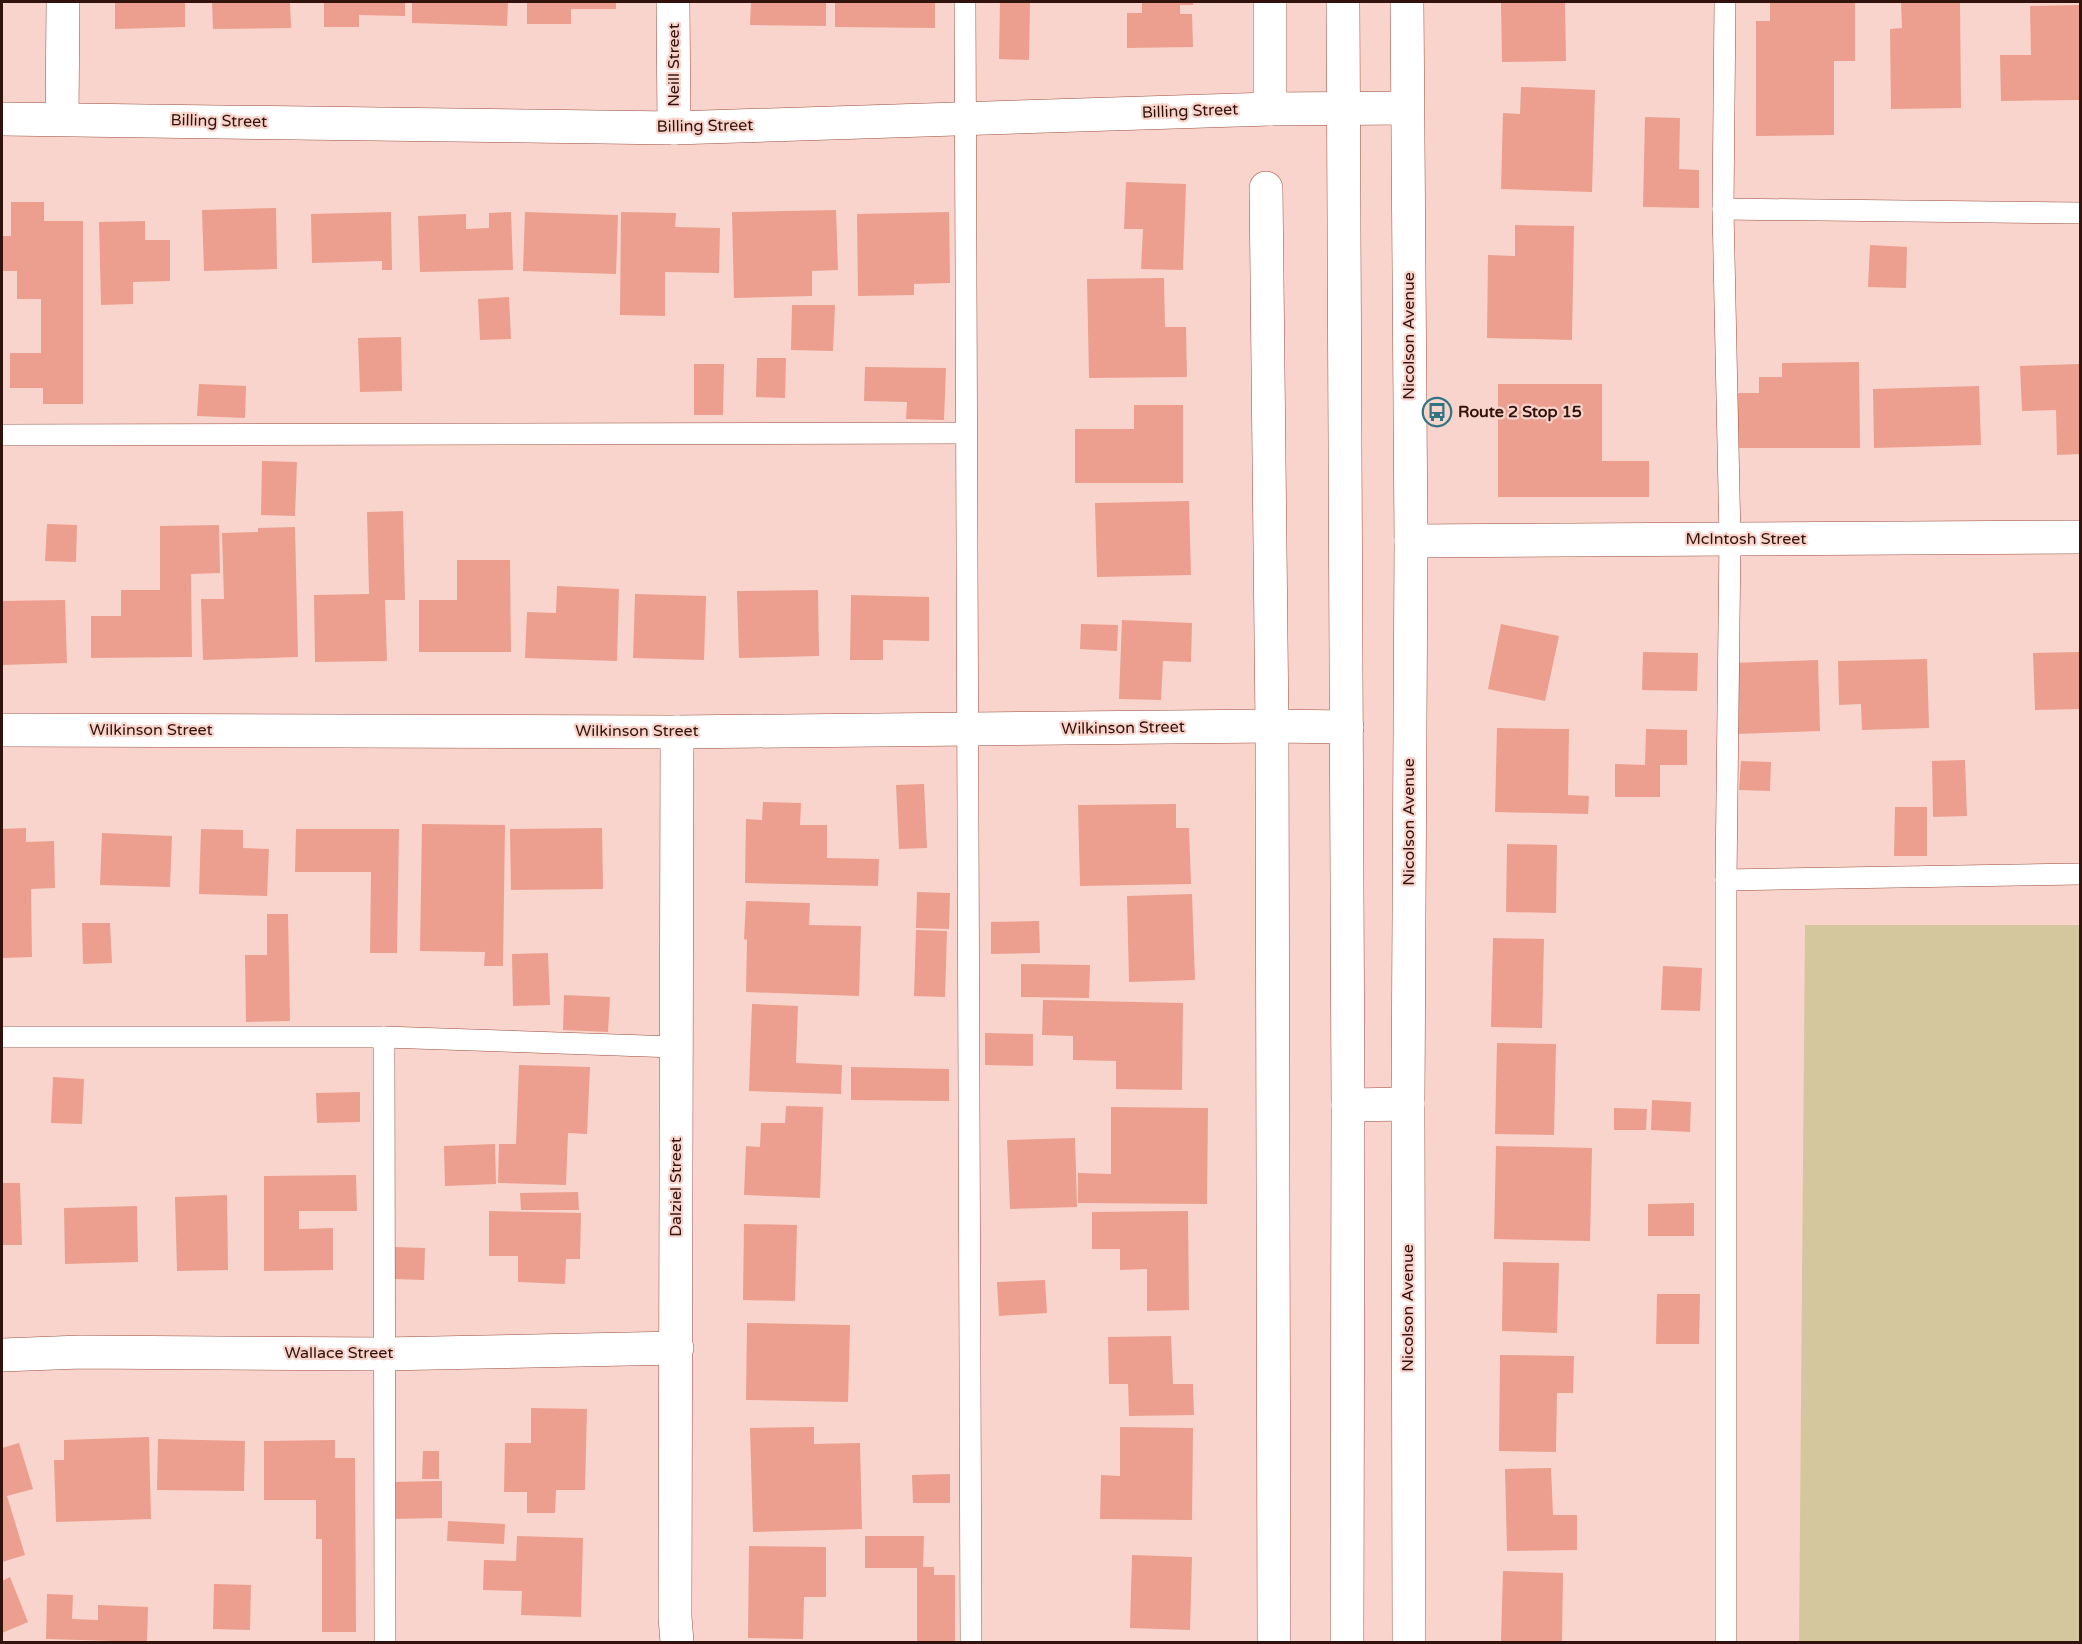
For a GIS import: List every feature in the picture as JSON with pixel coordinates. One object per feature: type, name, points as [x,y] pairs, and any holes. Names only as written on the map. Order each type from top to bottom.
[{"type":"street","points":[[62,119],[63,2]]},
{"type":"street","name":"Neill Street","points":[[674,2],[674,128]]},
{"type":"street","points":[[1270,2],[1270,109]]},
{"type":"street","points":[[1343,2],[1348,1105],[1347,1642]]},
{"type":"street","name":"Nicolson Avenue","points":[[1407,2],[1411,540],[1408,1104],[1409,1642]]},
{"type":"street","name":"Billing Street","points":[[2,118],[674,128],[965,117],[1407,108]]},
{"type":"street","points":[[1266,189],[1272,726],[1274,1642]]},
{"type":"street","name":"McIntosh Street","points":[[1411,540],[2080,537]]},
{"type":"street","name":"Wilkinson Street","points":[[2,730],[677,732],[1347,727]]},
{"type":"street","name":"Dalziel Street","points":[[677,732],[675,1047],[677,1348],[675,1617],[677,1642]]},
{"type":"street","points":[[1348,1105],[1408,1104]]},
{"type":"street","name":"Wallace Street","points":[[2,1355],[81,1352],[384,1354],[677,1348]]},
{"type":"lane","points":[[965,2],[970,1642]]},
{"type":"lane","points":[[1725,2],[1723,209],[1730,539],[1726,880],[1726,1642]]},
{"type":"lane","points":[[1723,209],[2080,213]]},
{"type":"lane","points":[[2,435],[966,433]]},
{"type":"lane","points":[[1726,880],[2080,874]]},
{"type":"lane","points":[[2,1037],[384,1037],[675,1047]]},
{"type":"lane","points":[[384,1037],[385,1642]]},
{"type":"shaded area","points":[[1805,925],[2080,925],[2080,1642],[1799,1642]]},
{"type":"building","points":[[115,2],[185,2],[185,27],[115,29]]},
{"type":"building","points":[[212,2],[290,2],[291,28],[213,29]]},
{"type":"building","points":[[324,2],[405,2],[405,16],[359,15],[359,27],[324,27]]},
{"type":"building","points":[[412,2],[508,2],[507,26],[412,23]]},
{"type":"building","points":[[527,2],[616,2],[616,9],[571,9],[571,24],[527,24]]},
{"type":"building","points":[[751,2],[826,2],[826,26],[750,25]]},
{"type":"building","points":[[835,2],[935,2],[935,28],[835,27]]},
{"type":"building","points":[[1000,2],[1030,2],[1029,60],[999,59]]},
{"type":"building","points":[[1142,2],[1193,2],[1193,5],[1180,5],[1180,14],[1192,14],[1193,47],[1127,48],[1127,13],[1142,13]]},
{"type":"building","points":[[1501,2],[1565,2],[1566,61],[1502,62]]},
{"type":"building","points":[[1960,2],[1961,108],[1891,109],[1890,29],[1902,28],[1901,3]]},
{"type":"building","points":[[1770,3],[1855,3],[1855,61],[1834,61],[1834,135],[1756,136],[1756,21],[1770,21]]},
{"type":"building","points":[[2080,5],[2080,100],[2001,101],[2000,55],[2031,55],[2030,6]]},
{"type":"building","points":[[1521,87],[1595,90],[1592,192],[1501,189],[1503,113],[1520,114]]},
{"type":"building","points":[[1645,117],[1680,118],[1679,169],[1699,170],[1699,208],[1643,207]]},
{"type":"building","points":[[1126,182],[1186,184],[1183,270],[1141,269],[1143,229],[1124,229]]},
{"type":"building","points":[[11,202],[44,202],[44,221],[83,221],[83,404],[43,404],[43,388],[10,388],[10,353],[41,353],[41,299],[17,299],[17,271],[2,271],[2,236],[11,236]]},
{"type":"building","points":[[276,208],[277,269],[204,271],[202,210]]},
{"type":"building","points":[[836,210],[838,270],[812,271],[812,296],[734,298],[732,212]]},
{"type":"building","points":[[391,212],[392,270],[382,270],[382,261],[312,263],[311,214]]},
{"type":"building","points":[[511,212],[513,270],[420,272],[418,216],[466,214],[466,229],[489,228],[489,213]]},
{"type":"building","points":[[525,212],[618,215],[616,274],[523,271]]},
{"type":"building","points":[[621,212],[676,213],[675,227],[720,228],[719,273],[665,272],[665,316],[620,315]]},
{"type":"building","points":[[949,212],[950,283],[914,284],[914,295],[858,296],[857,214]]},
{"type":"building","points":[[145,221],[145,240],[170,240],[170,281],[133,282],[133,304],[101,305],[99,222]]},
{"type":"building","points":[[1515,225],[1574,226],[1572,340],[1487,338],[1488,255],[1515,256]]},
{"type":"building","points":[[1870,245],[1907,247],[1906,288],[1868,287]]},
{"type":"building","points":[[1164,278],[1165,327],[1186,327],[1187,377],[1089,378],[1087,279]]},
{"type":"building","points":[[509,297],[511,339],[480,340],[478,299]]},
{"type":"building","points":[[792,305],[835,305],[833,351],[791,350]]},
{"type":"building","points":[[401,337],[402,391],[360,392],[358,338]]},
{"type":"building","points":[[757,358],[786,358],[785,398],[756,397]]},
{"type":"building","points":[[1859,362],[1860,448],[1735,448],[1734,393],[1759,393],[1759,377],[1782,377],[1782,363]]},
{"type":"building","points":[[694,364],[724,364],[723,415],[694,415]]},
{"type":"building","points":[[2080,364],[2080,454],[2057,455],[2056,410],[2022,411],[2020,366]]},
{"type":"building","points":[[865,367],[946,368],[944,420],[906,419],[907,402],[864,401]]},
{"type":"building","points":[[199,384],[246,386],[245,418],[197,416]]},
{"type":"building","points":[[1498,384],[1602,384],[1602,461],[1649,461],[1649,497],[1498,497]]},
{"type":"building","points":[[1979,386],[1981,445],[1874,448],[1873,389]]},
{"type":"building","points":[[1134,405],[1183,405],[1183,483],[1075,483],[1075,429],[1134,429]]},
{"type":"building","points":[[262,461],[297,462],[295,516],[261,515]]},
{"type":"building","points":[[1189,501],[1191,575],[1097,577],[1095,503]]},
{"type":"building","points":[[403,511],[405,600],[385,600],[387,661],[315,662],[314,595],[369,594],[367,512]]},
{"type":"building","points":[[47,524],[77,525],[76,562],[45,561]]},
{"type":"building","points":[[219,525],[220,573],[191,574],[192,657],[91,658],[91,616],[121,616],[121,590],[160,590],[160,526]]},
{"type":"building","points":[[295,527],[298,657],[203,660],[201,599],[224,599],[222,533],[258,532],[258,528]]},
{"type":"building","points":[[457,560],[510,560],[511,652],[419,652],[419,600],[457,600]]},
{"type":"building","points":[[557,586],[619,589],[617,661],[525,658],[527,612],[556,613]]},
{"type":"building","points":[[818,590],[819,656],[739,658],[737,591]]},
{"type":"building","points":[[635,594],[706,596],[704,660],[633,658]]},
{"type":"building","points":[[851,595],[929,597],[929,641],[883,640],[883,660],[850,660]]},
{"type":"building","points":[[65,600],[67,663],[2,665],[2,601]]},
{"type":"building","points":[[1122,620],[1192,623],[1191,662],[1163,661],[1161,700],[1119,699]]},
{"type":"building","points":[[1081,624],[1118,625],[1117,651],[1080,649]]},
{"type":"building","points":[[1501,624],[1559,636],[1545,701],[1488,689]]},
{"type":"building","points":[[1643,652],[1698,653],[1697,691],[1642,690]]},
{"type":"building","points":[[2080,652],[2080,709],[2035,710],[2033,653]]},
{"type":"building","points":[[1927,659],[1929,728],[1862,730],[1861,704],[1839,705],[1838,661]]},
{"type":"building","points":[[1818,660],[1820,731],[1736,734],[1734,663]]},
{"type":"building","points":[[1497,728],[1569,729],[1568,795],[1589,796],[1588,814],[1495,812]]},
{"type":"building","points":[[1646,729],[1687,730],[1687,765],[1660,765],[1660,797],[1615,797],[1615,764],[1645,765]]},
{"type":"building","points":[[1965,760],[1967,816],[1933,817],[1932,761]]},
{"type":"building","points":[[1741,761],[1771,762],[1770,791],[1739,790]]},
{"type":"building","points":[[924,784],[927,848],[899,849],[896,785]]},
{"type":"building","points":[[763,802],[801,803],[800,825],[827,825],[827,858],[879,859],[878,886],[745,883],[746,819],[762,820]]},
{"type":"building","points":[[1176,804],[1176,828],[1189,828],[1191,884],[1080,886],[1078,805]]},
{"type":"building","points":[[1895,807],[1927,807],[1927,856],[1894,856]]},
{"type":"building","points":[[422,824],[505,825],[503,966],[484,966],[485,952],[420,951]]},
{"type":"building","points":[[26,828],[26,842],[54,841],[55,888],[31,889],[32,957],[2,958],[2,829]]},
{"type":"building","points":[[602,828],[603,889],[511,890],[510,829]]},
{"type":"building","points":[[201,829],[243,830],[243,848],[269,849],[267,896],[199,894]]},
{"type":"building","points":[[296,829],[399,829],[397,953],[370,953],[371,872],[295,872]]},
{"type":"building","points":[[102,833],[172,836],[170,887],[100,885]]},
{"type":"building","points":[[1507,844],[1557,845],[1556,913],[1506,912]]},
{"type":"building","points":[[917,892],[950,893],[949,929],[916,928]]},
{"type":"building","points":[[1192,894],[1195,980],[1129,982],[1127,896]]},
{"type":"building","points":[[746,901],[810,903],[809,925],[861,926],[859,996],[746,992],[747,940],[744,939]]},
{"type":"building","points":[[267,914],[288,914],[290,1021],[246,1022],[245,955],[267,955]]},
{"type":"building","points":[[1039,921],[1040,953],[991,954],[991,922]]},
{"type":"building","points":[[82,923],[110,923],[112,963],[83,964]]},
{"type":"building","points":[[916,930],[947,931],[945,997],[914,996]]},
{"type":"building","points":[[1493,938],[1544,939],[1542,1028],[1491,1027]]},
{"type":"building","points":[[548,953],[550,1005],[513,1006],[512,954]]},
{"type":"building","points":[[1021,964],[1090,965],[1089,998],[1021,997]]},
{"type":"building","points":[[1663,966],[1702,968],[1700,1011],[1661,1010]]},
{"type":"building","points":[[564,995],[610,997],[608,1032],[563,1030]]},
{"type":"building","points":[[1043,1000],[1183,1003],[1182,1090],[1116,1089],[1116,1061],[1073,1060],[1073,1036],[1042,1035]]},
{"type":"building","points":[[752,1004],[798,1006],[796,1063],[842,1065],[841,1094],[749,1091]]},
{"type":"building","points":[[985,1033],[1033,1034],[1033,1066],[985,1065]]},
{"type":"building","points":[[1497,1043],[1556,1044],[1554,1135],[1495,1134]]},
{"type":"building","points":[[519,1065],[590,1067],[587,1134],[568,1133],[566,1185],[498,1183],[499,1144],[516,1144]]},
{"type":"building","points":[[851,1067],[949,1069],[949,1101],[851,1100]]},
{"type":"building","points":[[53,1077],[84,1079],[82,1124],[51,1123]]},
{"type":"building","points":[[360,1092],[360,1122],[317,1123],[316,1093]]},
{"type":"building","points":[[1652,1100],[1691,1102],[1690,1132],[1651,1130]]},
{"type":"building","points":[[786,1106],[823,1107],[820,1198],[744,1195],[746,1146],[760,1147],[761,1123],[785,1123]]},
{"type":"building","points":[[1111,1107],[1208,1108],[1207,1204],[1078,1203],[1078,1173],[1111,1174]]},
{"type":"building","points":[[1614,1108],[1647,1109],[1646,1130],[1614,1130]]},
{"type":"building","points":[[1075,1138],[1077,1207],[1010,1209],[1007,1140]]},
{"type":"building","points":[[495,1144],[496,1184],[445,1186],[444,1146]]},
{"type":"building","points":[[1496,1146],[1592,1148],[1590,1241],[1494,1239]]},
{"type":"building","points":[[356,1175],[357,1211],[299,1211],[299,1229],[333,1228],[333,1270],[264,1271],[264,1176]]},
{"type":"building","points":[[2,1183],[20,1183],[22,1245],[2,1245]]},
{"type":"building","points":[[578,1192],[579,1210],[521,1210],[520,1193]]},
{"type":"building","points":[[227,1195],[228,1270],[177,1271],[175,1197]]},
{"type":"building","points":[[1694,1203],[1694,1236],[1648,1236],[1648,1204]]},
{"type":"building","points":[[137,1206],[138,1262],[65,1264],[64,1208]]},
{"type":"building","points":[[489,1211],[581,1213],[580,1259],[566,1259],[565,1284],[518,1282],[518,1256],[489,1256]]},
{"type":"building","points":[[1188,1211],[1189,1310],[1147,1311],[1147,1269],[1120,1270],[1120,1249],[1092,1249],[1092,1212]]},
{"type":"building","points":[[744,1224],[797,1225],[795,1301],[743,1300]]},
{"type":"building","points":[[394,1247],[425,1248],[424,1280],[393,1279]]},
{"type":"building","points":[[1503,1262],[1559,1263],[1557,1333],[1502,1331]]},
{"type":"building","points":[[1045,1280],[1047,1313],[999,1316],[997,1282]]},
{"type":"building","points":[[1657,1294],[1700,1294],[1699,1344],[1656,1344]]},
{"type":"building","points":[[747,1323],[850,1325],[848,1402],[746,1400]]},
{"type":"building","points":[[1171,1336],[1173,1384],[1193,1384],[1194,1415],[1129,1416],[1128,1384],[1109,1384],[1108,1337]]},
{"type":"building","points":[[1500,1355],[1574,1356],[1573,1393],[1557,1393],[1556,1452],[1499,1451]]},
{"type":"building","points":[[531,1408],[587,1409],[585,1490],[556,1490],[555,1513],[527,1513],[527,1492],[504,1492],[505,1443],[531,1443]]},
{"type":"building","points":[[814,1427],[814,1444],[860,1443],[862,1529],[753,1532],[750,1428]]},
{"type":"building","points":[[1120,1427],[1193,1428],[1192,1520],[1100,1519],[1101,1475],[1120,1476]]},
{"type":"building","points":[[149,1437],[151,1519],[56,1522],[54,1460],[64,1460],[64,1440]]},
{"type":"building","points":[[158,1439],[245,1441],[244,1491],[157,1490]]},
{"type":"building","points":[[335,1440],[335,1458],[355,1458],[356,1632],[322,1632],[322,1539],[316,1539],[316,1500],[264,1500],[264,1441]]},
{"type":"building","points":[[19,1443],[33,1489],[7,1496],[25,1555],[2,1562],[2,1448]]},
{"type":"building","points":[[423,1451],[439,1451],[439,1479],[422,1479]]},
{"type":"building","points":[[1551,1468],[1553,1515],[1577,1515],[1577,1550],[1507,1551],[1505,1469]]},
{"type":"building","points":[[950,1474],[950,1503],[913,1503],[912,1475]]},
{"type":"building","points":[[442,1481],[442,1518],[392,1519],[391,1482]]},
{"type":"building","points":[[448,1521],[505,1524],[504,1544],[447,1541]]},
{"type":"building","points":[[517,1536],[583,1538],[581,1617],[521,1615],[522,1591],[483,1590],[484,1560],[516,1561]]},
{"type":"building","points":[[865,1536],[924,1536],[923,1567],[934,1567],[934,1575],[955,1575],[955,1642],[917,1642],[917,1568],[865,1568]]},
{"type":"building","points":[[749,1546],[826,1547],[826,1597],[804,1597],[803,1639],[748,1638]]},
{"type":"building","points":[[1132,1555],[1192,1557],[1190,1630],[1130,1628]]},
{"type":"building","points":[[1503,1571],[1563,1573],[1562,1642],[1501,1642]]},
{"type":"building","points":[[10,1577],[28,1622],[2,1633],[2,1581]]},
{"type":"building","points":[[214,1584],[251,1585],[250,1630],[213,1629]]},
{"type":"building","points":[[47,1594],[73,1595],[72,1619],[98,1620],[98,1605],[148,1607],[147,1642],[46,1639]]},
{"type":"place","name":"Route 2 Stop 15","points":[[1437,412]]}]
